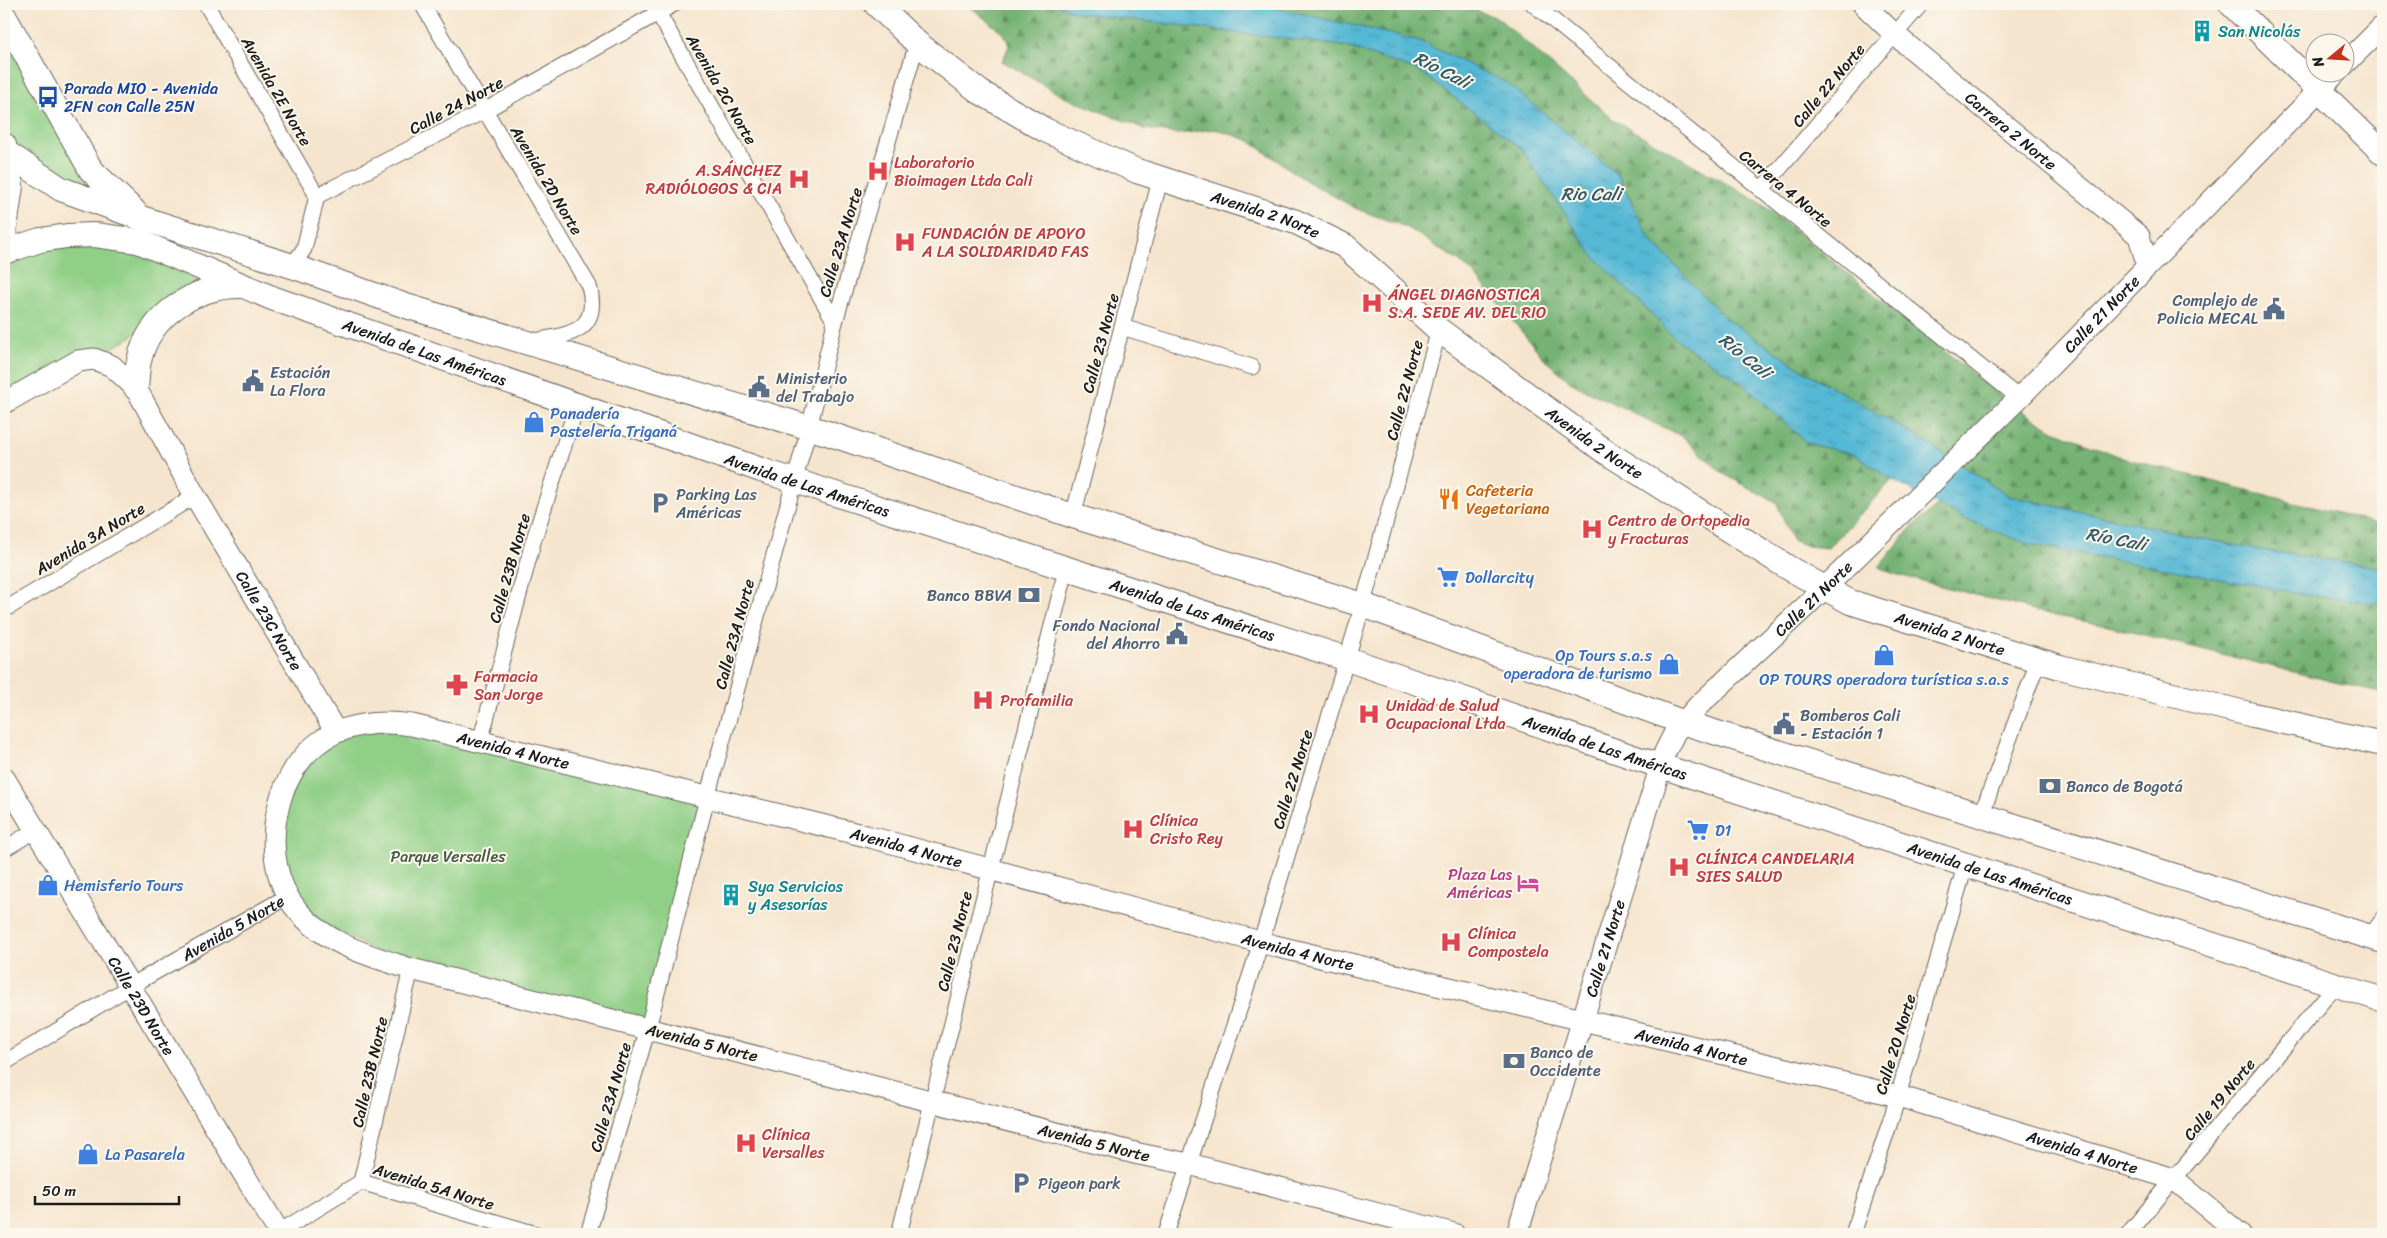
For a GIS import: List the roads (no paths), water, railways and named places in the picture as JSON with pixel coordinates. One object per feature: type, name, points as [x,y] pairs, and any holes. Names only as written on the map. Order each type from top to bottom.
[{"type":"main road","name":"Avenida 2 Norte","points":[[876,4],[917,43],[980,92],[1044,130],[1160,180],[1296,222],[1345,246],[1439,330],[1603,450],[1823,588],[1850,602],[2038,661],[2253,715],[2383,744]]},
{"type":"main road","points":[[2231,4],[2383,153]]},
{"type":"main road","points":[[4,16],[91,170],[141,218]]},
{"type":"main road","points":[[5,149],[61,189],[141,218],[292,266],[406,306],[809,428],[1073,516],[1363,605],[1682,722],[1980,816],[2379,932]]},
{"type":"main road","points":[[4,236],[10,193],[5,149]]},
{"type":"main road","name":"Avenida de Las Américas","points":[[4,252],[40,240],[67,236],[115,237],[138,241],[244,286],[577,405],[795,480],[1066,570],[1347,659],[1661,766],[1966,863],[2383,1000]]},
{"type":"main road","points":[[136,388],[139,360],[148,338],[166,315],[185,300],[210,289],[244,286]]},
{"type":"street","name":"Avenida 2E Norte","points":[[206,4],[317,196]]},
{"type":"street","name":"Avenida 2D Norte","points":[[422,4],[589,286],[593,310],[589,321],[578,330],[566,335],[526,342]]},
{"type":"street","name":"Calle 24 Norte","points":[[317,196],[484,111],[656,9],[674,4]]},
{"type":"street","name":"Carrera 4 Norte","points":[[1533,4],[2019,398]]},
{"type":"street","name":"Carrera 2 Norte","points":[[1863,4],[1894,34],[2139,236]]},
{"type":"street","name":"Calle 22 Norte","points":[[1762,190],[1921,4]]},
{"type":"street","name":"Avenida 2C Norte","points":[[656,9],[835,322]]},
{"type":"street","points":[[2354,55],[2383,26]]},
{"type":"street","name":"Calle 23A Norte","points":[[588,1234],[648,1028],[708,797],[809,428],[835,322],[917,43]]},
{"type":"street","name":"Calle 21 Norte","points":[[1517,1234],[1664,752],[1682,722],[2019,398],[2177,234],[2328,82]]},
{"type":"street","name":"Calle 23 Norte","points":[[1073,516],[1160,180]]},
{"type":"street","points":[[292,266],[304,249],[317,196]]},
{"type":"street","points":[[2148,264],[2139,236],[2177,234]]},
{"type":"street","points":[[1122,327],[1252,367]]},
{"type":"street","name":"Calle 22 Norte","points":[[1166,1234],[1261,942],[1347,659],[1439,330]]},
{"type":"street","name":"Calle 23C Norte","points":[[4,403],[78,361],[94,359],[112,366],[136,388],[195,496],[336,732]]},
{"type":"street","name":"Calle 23B Norte","points":[[480,742],[533,542],[577,405]]},
{"type":"street","name":"Avenida 3A Norte","points":[[4,610],[195,496]]},
{"type":"street","name":"Calle 23 Norte","points":[[899,1234],[1066,570]]},
{"type":"street","points":[[1980,816],[2038,661]]},
{"type":"street","name":"Avenida 4 Norte","points":[[336,732],[386,721],[412,725],[708,797],[1261,942],[1583,1022],[1898,1096],[2174,1179],[2240,1234]]},
{"type":"street","points":[[288,896],[278,870],[273,844],[278,808],[283,791],[296,768],[314,748],[336,732]]},
{"type":"street","name":"Calle 23D Norte","points":[[4,778],[278,1234]]},
{"type":"street","points":[[4,849],[36,830]]},
{"type":"street","name":"Calle 20 Norte","points":[[1853,1234],[1898,1096],[1966,863]]},
{"type":"street","name":"Avenida 5 Norte","points":[[4,1062],[130,986],[288,896],[298,912],[327,937],[364,954],[411,969],[1189,1164],[1454,1234]]},
{"type":"street","name":"Calle 23B Norte","points":[[361,1182],[411,969]]},
{"type":"street","name":"Calle 19 Norte","points":[[2128,1234],[2336,986]]},
{"type":"street","name":"Avenida 5A Norte","points":[[278,1234],[361,1182],[536,1234]]},
{"type":"water","name":"Rio Cali","points":[[1055,4],[1259,4],[1417,40],[1507,83],[1618,175],[1649,238],[1725,318],[1806,372],[1906,430],[2009,496],[2252,549],[2383,568],[2383,604],[2309,595],[2029,544],[1964,519],[1892,480],[1856,455],[1807,443],[1745,385],[1677,340],[1592,254],[1521,148],[1419,71],[1344,46],[1080,13]]},
{"type":"place","name":"San Nicolás","points":[[2202,31]]},
{"type":"place","name":"Parada MIO - Avenida 2FN con Calle 25N","points":[[48,97]]},
{"type":"place","name":"Laboratorio Bioimagen Ltda Cali","points":[[878,171]]},
{"type":"place","name":"A.SÁNCHEZ RADIÓLOGOS & CIA","points":[[799,179]]},
{"type":"place","name":"FUNDACIÓN DE APOYO A LA SOLIDARIDAD FAS","points":[[905,242]]},
{"type":"place","name":"ÁNGEL DIAGNOSTICA S.A. SEDE AV. DEL RIO","points":[[1372,303]]},
{"type":"place","name":"Complejo de Policia MECAL","points":[[2274,309]]},
{"type":"place","name":"Estación La Flora","points":[[253,381]]},
{"type":"place","name":"Ministerio del Trabajo","points":[[759,387]]},
{"type":"place","name":"Panadería Pastelería Triganá","points":[[534,422]]},
{"type":"place","name":"Cafeteria Vegetariana","points":[[1449,499]]},
{"type":"place","name":"Parking Las Américas","points":[[660,503]]},
{"type":"place","name":"Centro de Ortopedia y Fracturas","points":[[1592,529]]},
{"type":"place","name":"Dollarcity","points":[[1448,577]]},
{"type":"place","name":"Banco BBVA","points":[[1029,595]]},
{"type":"place","name":"Fondo Nacional del Ahorro","points":[[1177,634]]},
{"type":"place","name":"OP TOURS operadora turística s.a.s","points":[[1884,655]]},
{"type":"place","name":"Op Tours s.a.s operadora de turismo","points":[[1669,664]]},
{"type":"place","name":"Farmacia San Jorge","points":[[457,685]]},
{"type":"place","name":"Profamilia","points":[[983,700]]},
{"type":"place","name":"Unidad de Salud Ocupacional Ltda","points":[[1369,714]]},
{"type":"place","name":"Bomberos Cali - Estación 1","points":[[1784,724]]},
{"type":"place","name":"Banco de Bogotá","points":[[2050,786]]},
{"type":"place","name":"Clínica Cristo Rey","points":[[1133,829]]},
{"type":"place","name":"D1","points":[[1698,830]]},
{"type":"place","name":"CLÍNICA CANDELARIA SIES SALUD","points":[[1679,867]]},
{"type":"place","name":"Plaza Las Américas","points":[[1528,883]]},
{"type":"place","name":"Hemisferio Tours","points":[[48,885]]},
{"type":"place","name":"Sya Servicios y Asesorías","points":[[731,895]]},
{"type":"place","name":"Clínica Compostela","points":[[1451,942]]},
{"type":"place","name":"Banco de Occidente","points":[[1514,1061]]},
{"type":"place","name":"Clínica Versalles","points":[[746,1143]]},
{"type":"place","name":"La Pasarela","points":[[88,1154]]},
{"type":"place","name":"Pigeon park","points":[[1021,1183]]},
{"type":"water label","name":"Río Cali","points":[[1442,70]]},
{"type":"water label","name":"Río Cali","points":[[1745,356]]},
{"type":"water label","name":"Río Cali","points":[[2116,539]]},
{"type":"park label","name":"Parque Versalles","points":[[448,856]]}]
